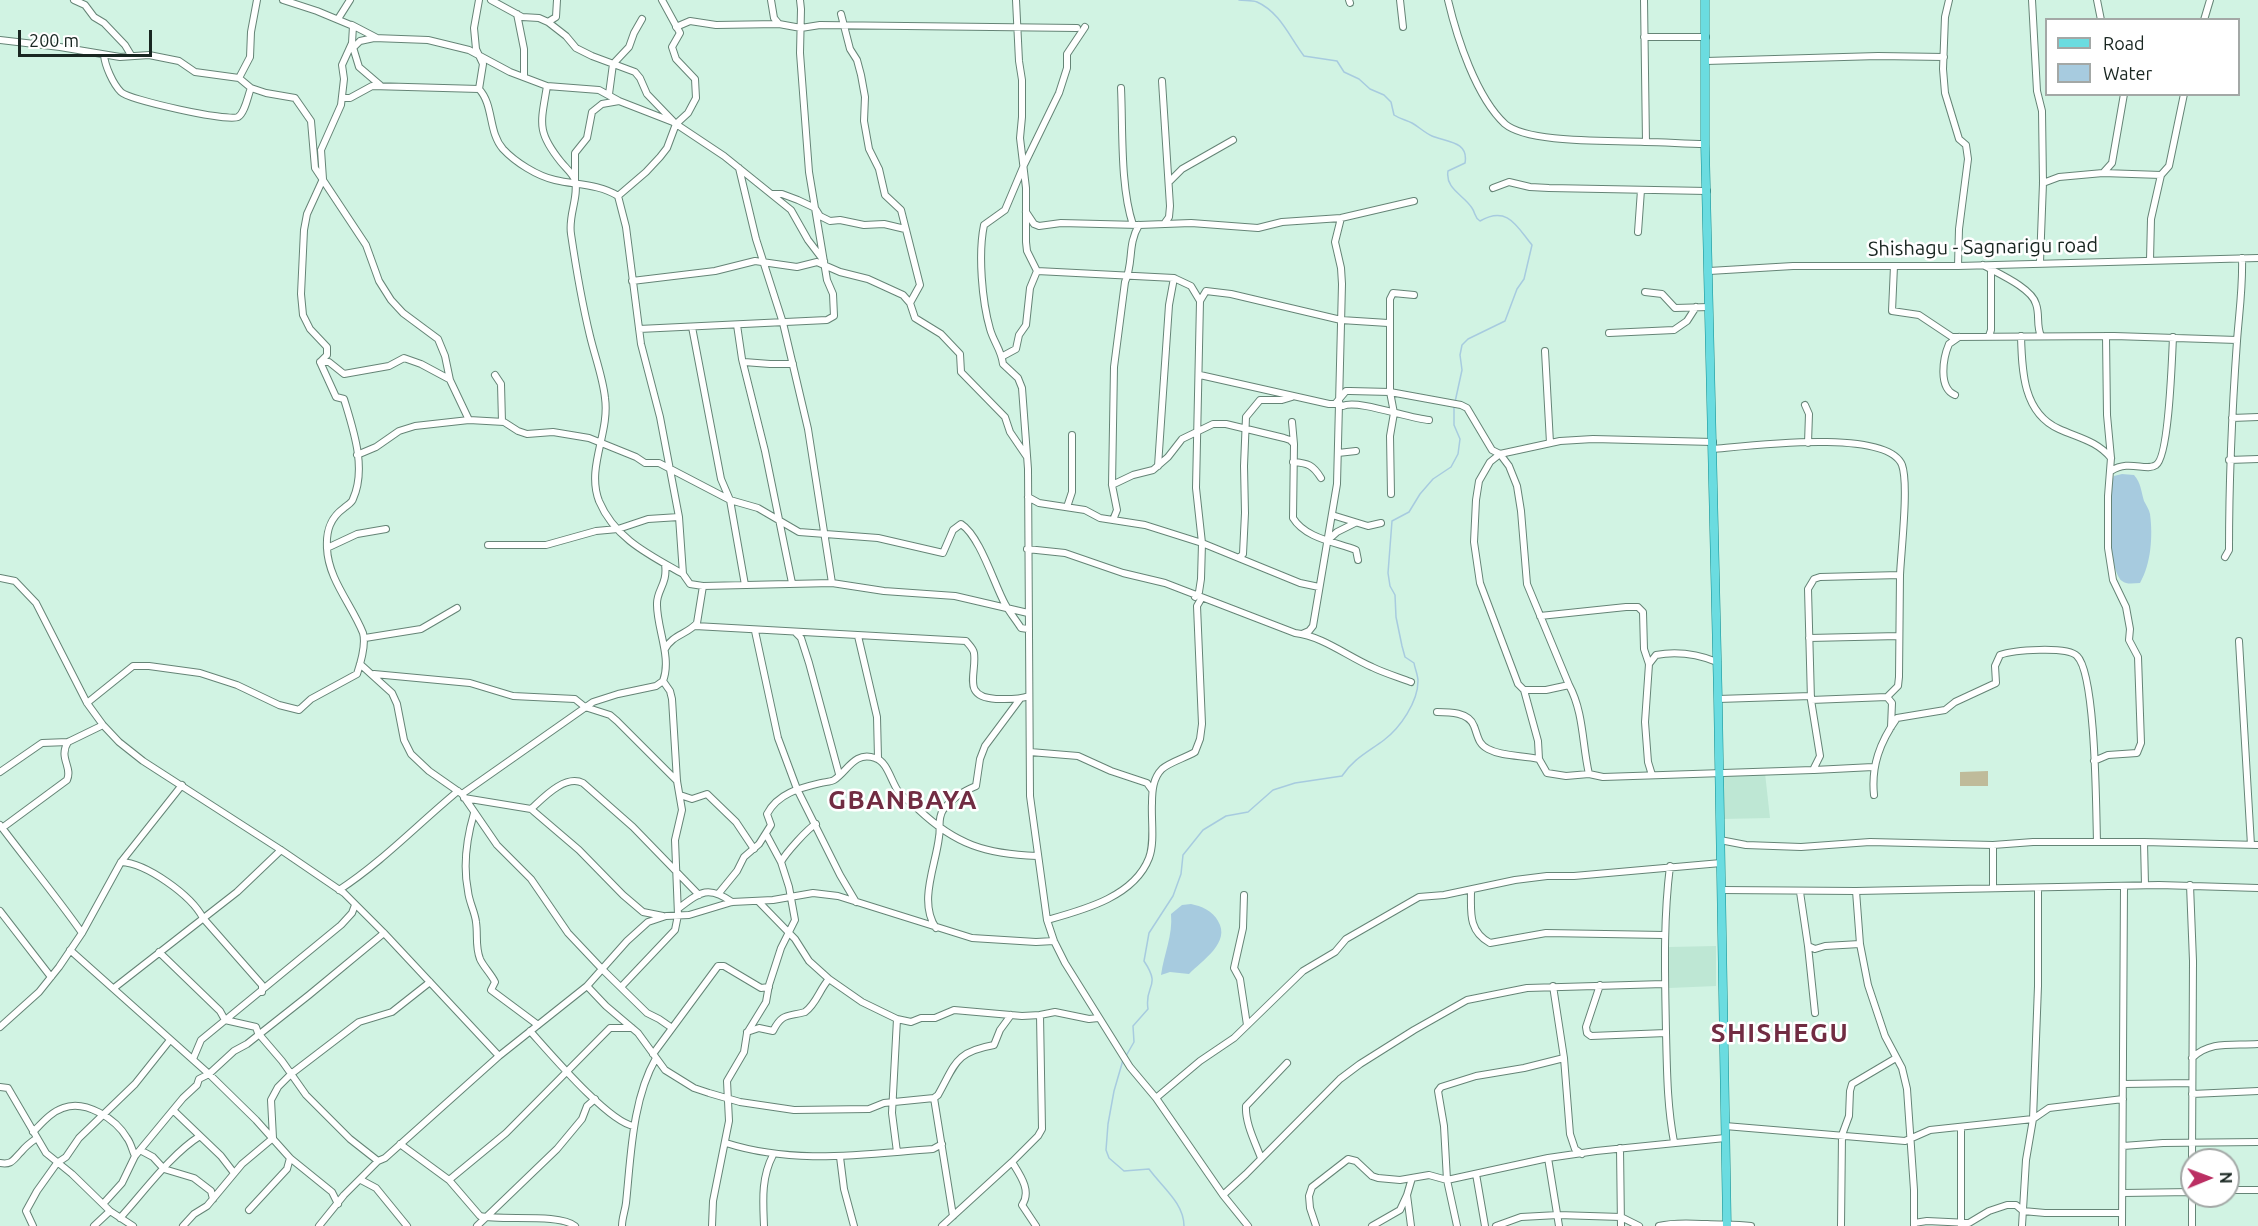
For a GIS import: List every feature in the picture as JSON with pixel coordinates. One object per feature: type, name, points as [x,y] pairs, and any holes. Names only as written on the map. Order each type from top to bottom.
[{"type":"main road","points":[[1705,0],[1705,144],[1713,446],[1727,1224]]},
{"type":"street","points":[[74,0],[85,5],[94,17],[104,23],[125,45],[130,55]]},
{"type":"street","points":[[240,78],[250,57],[251,32],[257,0]]},
{"type":"street","points":[[283,0],[338,19],[378,39]]},
{"type":"street","points":[[338,19],[350,0]]},
{"type":"street","points":[[479,0],[474,42],[483,64],[479,89]]},
{"type":"street","points":[[491,0],[517,14],[548,22],[566,36],[576,48],[637,73],[647,94],[675,123],[739,168],[791,210],[824,263],[840,272],[868,279],[903,295],[910,303],[915,318],[952,344],[960,354],[961,372],[1005,417],[1010,432],[1027,457]]},
{"type":"street","points":[[548,22],[556,17],[557,0]]},
{"type":"street","points":[[618,196],[660,157],[675,123],[694,104],[697,94],[695,79],[676,59],[672,47],[680,33],[662,0]]},
{"type":"street","points":[[771,0],[774,18],[779,24]]},
{"type":"street","points":[[639,329],[827,320],[834,316],[833,294],[827,280],[809,172],[800,53],[800,0]]},
{"type":"street","points":[[1003,356],[1018,346],[1019,335],[1026,325],[1030,288],[1037,271],[1028,251],[1024,165],[1020,138],[1022,80],[1016,0]]},
{"type":"street","points":[[1400,0],[1403,27]]},
{"type":"street","points":[[1449,0],[1462,52],[1487,99],[1506,124],[1517,130],[1542,136],[1594,141],[1705,144]]},
{"type":"street","points":[[1644,0],[1646,142]]},
{"type":"street","points":[[1949,0],[1944,57],[1945,93],[1959,139],[1966,145],[1968,159],[1958,266]]},
{"type":"street","points":[[2032,0],[2036,84],[2042,111],[2043,183],[2040,262]]},
{"type":"street","points":[[2097,0],[2101,18]]},
{"type":"street","points":[[2205,18],[2210,0]]},
{"type":"street","points":[[517,14],[524,49],[524,77]]},
{"type":"street","points":[[841,14],[843,26],[861,75],[865,97],[864,121],[869,149],[879,169],[885,195],[901,210],[921,285],[910,303]]},
{"type":"street","points":[[609,94],[613,64],[630,46],[642,19]]},
{"type":"street","points":[[676,27],[690,21],[716,25],[779,24],[801,28],[820,25],[1077,28]]},
{"type":"street","points":[[352,25],[353,45],[359,67],[381,86]]},
{"type":"street","points":[[1084,27],[1067,54],[1067,68],[1059,93],[1005,210],[984,225],[981,240],[982,277],[990,328],[1003,356],[1003,364],[1018,378],[1022,388],[1028,497],[1030,796],[1037,856],[1047,920],[1054,941],[1068,969],[1130,1067],[1156,1098],[1248,1226]]},
{"type":"street","points":[[1644,37],[1706,37]]},
{"type":"street","points":[[320,362],[327,355],[327,347],[306,323],[302,310],[305,222],[322,179],[321,150],[340,109],[343,63],[353,45],[360,41],[378,39],[428,40],[469,50],[510,72],[547,86],[592,89],[609,94],[619,101],[675,123]]},
{"type":"street","points":[[0,40],[120,57],[143,54],[178,61],[195,72],[240,78],[251,88],[266,93],[291,96],[298,101],[311,121],[315,168],[366,245],[379,281],[391,300],[403,313],[438,339],[445,356],[450,380],[469,420]]},
{"type":"street","points":[[104,55],[107,71],[121,93],[176,109],[226,118],[236,117],[241,114],[251,88]]},
{"type":"street","points":[[1706,61],[1866,56],[1944,57]]},
{"type":"street","points":[[510,72],[524,63]]},
{"type":"street","points":[[1162,81],[1170,181],[1169,217],[1164,224]]},
{"type":"street","points":[[342,98],[350,98],[372,86],[479,89],[485,96],[500,146],[506,152],[546,178],[574,181],[601,188],[618,196]]},
{"type":"street","points":[[547,86],[542,121],[544,136],[574,181]]},
{"type":"street","points":[[1113,520],[1117,510],[1112,485],[1114,367],[1125,282],[1136,225],[1126,186],[1121,88]]},
{"type":"street","points":[[2103,173],[2112,163],[2124,96]]},
{"type":"street","points":[[2150,260],[2151,219],[2162,176],[2169,166],[2184,96]]},
{"type":"street","points":[[619,101],[602,104],[592,112],[586,138],[575,153],[576,197],[570,224],[589,333],[605,398],[606,421],[596,464],[596,485],[604,510],[618,529],[646,554],[683,574],[690,584],[703,586],[832,583],[884,591],[955,596],[1028,613]]},
{"type":"street","points":[[1170,181],[1182,169],[1233,140]]},
{"type":"street","points":[[739,168],[762,262],[783,322],[808,429],[832,583]]},
{"type":"street","points":[[2043,183],[2059,177],[2103,173],[2162,176]]},
{"type":"street","points":[[1493,188],[1509,182],[1549,188],[1707,191]]},
{"type":"street","points":[[1638,232],[1641,190]]},
{"type":"street","points":[[772,194],[790,197],[815,208],[820,216],[830,221],[840,220],[864,225],[884,224],[905,229]]},
{"type":"street","points":[[618,196],[626,227],[639,329],[679,517],[683,574]]},
{"type":"street","points":[[1026,212],[1034,224],[1039,226],[1060,223],[1191,224],[1258,228],[1282,222],[1341,218],[1414,201]]},
{"type":"street","points":[[1302,634],[1313,626],[1337,484],[1341,268],[1335,242],[1341,218]]},
{"type":"street","points":[[802,227],[820,236]]},
{"type":"street","points":[[2224,557],[2229,550],[2229,460],[2242,300],[2242,258]]},
{"type":"street","name":"Shishagu - Sagnarigu road","points":[[1709,271],[1793,266],[1958,266],[2040,262],[2258,258]]},
{"type":"street","points":[[632,281],[715,271],[745,262],[797,267],[809,263],[824,263]]},
{"type":"street","points":[[1982,265],[2024,289],[2034,298],[2040,317],[2038,328],[2041,336]]},
{"type":"street","points":[[1894,266],[1892,311],[1919,315],[1948,336],[2106,336],[2237,340]]},
{"type":"street","points":[[1989,336],[1991,330],[1991,270]]},
{"type":"street","points":[[1037,271],[1174,278],[1191,286],[1200,301]]},
{"type":"street","points":[[1158,466],[1169,305],[1174,278]]},
{"type":"street","points":[[1047,920],[1104,902],[1128,885],[1141,872],[1150,856],[1152,790],[1155,780],[1162,769],[1195,752],[1200,740],[1202,690],[1197,606],[1202,543],[1196,488],[1200,301],[1203,293],[1213,291],[1341,320],[1388,323]]},
{"type":"street","points":[[1645,292],[1662,294],[1675,308],[1709,307]]},
{"type":"street","points":[[1391,494],[1390,436],[1394,413],[1390,392],[1388,323],[1390,296],[1396,293],[1414,295]]},
{"type":"street","points":[[1609,333],[1674,330],[1688,321],[1696,307]]},
{"type":"street","points":[[737,325],[792,583]]},
{"type":"street","points":[[692,327],[721,479],[730,500],[745,585]]},
{"type":"street","points":[[2021,336],[2025,380],[2031,403],[2037,412],[2058,428],[2096,444],[2111,458]]},
{"type":"street","points":[[2094,761],[2108,755],[2137,753],[2141,743],[2138,657],[2129,640],[2130,629],[2126,607],[2110,569],[2107,523],[2111,458],[2107,415],[2106,336]]},
{"type":"street","points":[[1955,395],[1945,386],[1945,361],[1948,344],[1959,337]]},
{"type":"street","points":[[2111,471],[2125,465],[2155,466],[2163,453],[2172,337]]},
{"type":"street","points":[[1545,351],[1550,442]]},
{"type":"street","points":[[320,362],[329,362],[344,374],[389,366],[404,358],[422,364],[450,380]]},
{"type":"street","points":[[87,703],[133,666],[200,673],[237,685],[279,705],[299,710],[311,699],[357,674],[364,638],[350,604],[333,574],[327,549],[328,528],[334,515],[353,501],[358,480],[355,438],[344,399],[336,397],[320,362]]},
{"type":"street","points":[[744,362],[793,364]]},
{"type":"street","points":[[495,375],[501,384],[502,422]]},
{"type":"street","points":[[1200,375],[1329,404],[1361,405],[1429,420]]},
{"type":"street","points":[[1339,403],[1346,391],[1390,392],[1455,404],[1467,408],[1492,450],[1500,454],[1517,486],[1527,584],[1577,705],[1585,736],[1589,774]]},
{"type":"street","points":[[1239,558],[1243,554],[1246,417],[1260,400],[1282,400],[1292,396]]},
{"type":"street","points":[[1805,405],[1809,414],[1808,443]]},
{"type":"street","points":[[2232,418],[2258,417]]},
{"type":"street","points":[[357,455],[373,449],[406,428],[431,423],[469,420],[502,422],[522,433],[562,433],[600,442],[645,463],[670,468],[730,500],[752,505],[799,532],[878,538],[943,553],[953,530],[961,524],[966,527],[976,543],[1006,607],[1021,628],[1028,629]]},
{"type":"street","points":[[1292,422],[1293,518],[1303,528],[1327,541],[1356,550],[1358,560]]},
{"type":"street","points":[[1112,485],[1158,466],[1182,439],[1213,424],[1226,424],[1284,438],[1294,444]]},
{"type":"street","points":[[1067,507],[1072,492],[1072,435]]},
{"type":"street","points":[[1718,699],[1887,697],[1898,686],[1904,480],[1901,462],[1887,450],[1845,442],[1713,446],[1593,439],[1550,442],[1500,454],[1490,462],[1479,482],[1476,500],[1474,542],[1480,583],[1518,684],[1524,690],[1538,741],[1539,759],[1548,774],[1566,776],[1589,774],[1603,777],[1873,766]]},
{"type":"street","points":[[1338,453],[1356,451]]},
{"type":"street","points":[[2229,460],[2258,459]]},
{"type":"street","points":[[1293,462],[1307,462],[1321,478]]},
{"type":"street","points":[[1028,497],[1039,503],[1085,510],[1100,518],[1145,525],[1202,543],[1274,574],[1319,587]]},
{"type":"street","points":[[1332,515],[1368,526],[1381,523]]},
{"type":"street","points":[[488,545],[546,545],[596,531],[618,529],[648,519],[679,517]]},
{"type":"street","points":[[1327,541],[1337,532],[1355,523]]},
{"type":"street","points":[[327,549],[357,534],[386,529]]},
{"type":"street","points":[[1028,549],[1065,553],[1123,573],[1165,583],[1198,598],[1302,634],[1344,652],[1371,667],[1411,682]]},
{"type":"street","points":[[621,987],[675,930],[678,912],[675,840],[682,810],[677,781],[672,699],[663,681],[664,650],[657,604],[666,581],[666,564]]},
{"type":"street","points":[[1829,769],[1820,756],[1811,698],[1808,589],[1814,579],[1900,575]]},
{"type":"street","points":[[0,578],[15,581],[36,603],[87,703],[119,742],[143,761],[339,890],[384,933],[499,1056]]},
{"type":"street","points":[[695,626],[699,616],[703,586]]},
{"type":"street","points":[[1540,616],[1626,607],[1640,608],[1644,612],[1644,650],[1649,664],[1645,722],[1648,762],[1652,775]]},
{"type":"street","points":[[364,638],[421,628],[458,608]]},
{"type":"street","points":[[664,650],[668,643],[678,635],[695,626],[966,641],[974,653],[972,682],[982,697],[1020,699],[1029,696]]},
{"type":"street","points":[[755,631],[778,738],[797,789],[856,902]]},
{"type":"street","points":[[796,633],[803,644],[839,774]]},
{"type":"street","points":[[803,644],[807,634]]},
{"type":"street","points":[[858,636],[878,717],[878,758]]},
{"type":"street","points":[[1809,638],[1899,636]]},
{"type":"street","points":[[1720,840],[1763,846],[1801,847],[1870,842],[1993,845],[2144,842],[2254,845],[2239,641]]},
{"type":"street","points":[[1874,795],[1873,766],[1885,737],[1897,718],[1945,710],[1955,702],[1996,683],[1995,666],[2000,655],[2012,651],[2068,651],[2077,656],[2083,665],[2090,691],[2097,842]]},
{"type":"street","points":[[1649,664],[1656,655],[1676,653],[1696,654],[1717,662]]},
{"type":"street","points":[[360,664],[392,693],[397,704],[404,740],[411,754],[429,771],[462,795],[497,845],[531,879],[568,933],[602,969],[647,1013],[659,1018],[672,1028]]},
{"type":"street","points":[[373,674],[470,683],[513,696],[575,699],[585,706],[610,715],[677,781]]},
{"type":"street","points":[[339,890],[365,873],[418,824],[585,706],[603,697],[646,689],[663,681]]},
{"type":"street","points":[[1524,690],[1546,690],[1569,686]]},
{"type":"street","points":[[1887,697],[1892,703],[1891,728]]},
{"type":"street","points":[[936,928],[931,921],[929,910],[932,866],[943,811],[958,794],[976,786],[984,746],[1020,699]]},
{"type":"street","points":[[1437,712],[1462,715],[1470,720],[1483,746],[1490,750],[1539,759]]},
{"type":"street","points":[[0,772],[42,743],[68,742],[103,725]]},
{"type":"street","points":[[68,742],[63,754],[69,774],[67,780],[1,827],[27,857],[38,876],[82,933]]},
{"type":"street","points":[[1030,752],[1078,756],[1111,771],[1147,783],[1152,790]]},
{"type":"street","points":[[719,893],[737,871],[744,857],[766,834],[771,825],[767,815],[782,796],[797,789],[833,780],[847,765],[868,756],[878,758],[883,762],[900,794],[958,840],[981,850],[1009,855],[1037,856]]},
{"type":"street","points":[[1813,770],[1820,756]]},
{"type":"street","points":[[1147,783],[1155,780]]},
{"type":"street","points":[[531,809],[568,782],[578,781],[600,796],[699,896]]},
{"type":"street","points":[[0,1027],[39,992],[51,977],[82,933],[121,862],[182,785]]},
{"type":"street","points":[[2248,787],[2258,786]]},
{"type":"street","points":[[680,795],[692,798],[707,794],[736,822],[754,849]]},
{"type":"street","points":[[462,795],[531,809],[579,850],[643,912],[666,916]]},
{"type":"street","points":[[474,813],[468,832],[467,889],[476,921],[477,945],[481,961],[495,982],[491,990],[538,1025]]},
{"type":"street","points":[[781,862],[808,829],[816,824]]},
{"type":"street","points":[[712,1226],[713,1201],[729,1121],[727,1081],[744,1052],[747,1032],[766,1002],[782,945],[795,920],[781,862],[766,834]]},
{"type":"street","points":[[2144,842],[2145,885]]},
{"type":"street","points":[[1993,845],[1994,888]]},
{"type":"street","points":[[114,988],[237,892],[281,850]]},
{"type":"street","points":[[121,862],[131,862],[178,890],[198,909],[203,918],[262,985],[262,992]]},
{"type":"street","points":[[1156,1098],[1200,1061],[1234,1038],[1303,971],[1335,952],[1346,939],[1419,897],[1471,890],[1515,880],[1721,862]]},
{"type":"street","points":[[1670,866],[1664,934],[1664,984],[1666,1089],[1674,1142]]},
{"type":"street","points":[[1722,890],[1800,892],[2145,885],[2258,888]]},
{"type":"street","points":[[2190,885],[2193,961],[2192,1148]]},
{"type":"street","points":[[2122,1226],[2124,886]]},
{"type":"street","points":[[2022,1226],[2026,1160],[2033,1119],[2038,986],[2038,888]]},
{"type":"street","points":[[1471,890],[1474,931],[1490,943],[1546,933],[1664,934]]},
{"type":"street","points":[[1857,891],[1860,944],[1868,985],[1885,1036],[1902,1068],[1907,1089],[1914,1225],[1938,1221],[1961,1225],[1976,1220],[1998,1207],[2016,1206],[2023,1212],[2122,1213]]},
{"type":"street","points":[[319,1226],[344,1195],[378,1161],[385,1158],[499,1056],[587,986],[627,941],[648,922],[678,912],[699,896],[711,892],[719,893],[732,902]]},
{"type":"street","points":[[1800,892],[1815,1013]]},
{"type":"street","points":[[678,912],[689,915],[732,902],[822,893],[972,938],[1054,941]]},
{"type":"street","points":[[1244,895],[1243,927],[1234,968],[1240,979],[1247,1025]]},
{"type":"street","points":[[758,901],[789,933],[809,961],[829,979],[862,1002],[897,1019],[911,1022],[921,1018],[935,1018],[954,1010],[1011,1015],[1040,1015],[1054,1012],[1089,1019],[1098,1017]]},
{"type":"street","points":[[193,1059],[201,1040],[262,992],[340,925],[352,914],[355,904]]},
{"type":"street","points":[[0,911],[51,977]]},
{"type":"street","points":[[104,1204],[122,1183],[135,1156],[183,1098],[197,1085],[199,1079],[209,1074],[384,933]]},
{"type":"street","points":[[1808,946],[1815,949],[1825,946],[1860,944]]},
{"type":"street","points":[[70,950],[209,1074],[290,1158],[332,1192],[338,1204]]},
{"type":"street","points":[[159,952],[220,1011],[225,1020]]},
{"type":"street","points":[[622,1226],[634,1126],[650,1068],[672,1028],[718,966],[724,966],[763,988],[769,987]]},
{"type":"street","points":[[747,1032],[759,1028],[773,1031],[779,1019],[805,1012],[818,999],[821,989],[829,979]]},
{"type":"street","points":[[273,1138],[272,1095],[291,1074],[359,1022],[392,1012],[430,982]]},
{"type":"street","points":[[1224,1195],[1340,1079],[1414,1030],[1467,1000],[1517,989],[1664,984]]},
{"type":"street","points":[[1600,985],[1586,1027],[1587,1033],[1591,1036],[1666,1033]]},
{"type":"street","points":[[587,986],[632,1028],[671,1075],[694,1088],[740,1102],[795,1110],[868,1109],[893,1102],[934,1098],[960,1058],[973,1049],[994,1045],[1000,1030],[1011,1015]]},
{"type":"street","points":[[1554,986],[1572,1143],[1575,1149],[1582,1154]]},
{"type":"street","points":[[942,1226],[1038,1136],[1043,1123],[1040,1015]]},
{"type":"street","points":[[897,1019],[892,1113],[897,1152]]},
{"type":"street","points":[[225,1020],[254,1025],[306,1095],[350,1139],[378,1161]]},
{"type":"street","points":[[449,1180],[506,1133],[610,1028],[632,1028]]},
{"type":"street","points":[[530,1031],[567,1072],[595,1098],[621,1120],[634,1126]]},
{"type":"street","points":[[33,1226],[26,1210],[57,1163],[66,1157],[79,1138],[135,1084],[170,1040]]},
{"type":"street","points":[[2192,1058],[2200,1050],[2210,1046],[2258,1044]]},
{"type":"street","points":[[1457,1226],[1448,1180],[1444,1126],[1438,1091],[1441,1087],[1476,1076],[1564,1058]]},
{"type":"street","points":[[1841,1226],[1842,1135],[1849,1116],[1852,1084],[1896,1058]]},
{"type":"street","points":[[1262,1158],[1252,1136],[1245,1112],[1246,1106],[1287,1064]]},
{"type":"street","points":[[2123,1083],[2192,1083]]},
{"type":"street","points":[[0,1087],[8,1088],[46,1153],[72,1174],[110,1211],[133,1226]]},
{"type":"street","points":[[2192,1094],[2258,1091]]},
{"type":"street","points":[[477,1226],[557,1149],[582,1119],[587,1106],[595,1098]]},
{"type":"street","points":[[934,1098],[953,1216]]},
{"type":"street","points":[[1725,1126],[1910,1140],[1930,1130],[2033,1119],[2049,1108],[2123,1099]]},
{"type":"street","points":[[0,1163],[9,1164],[15,1160],[55,1111],[63,1107],[79,1106],[109,1118],[128,1138],[135,1156]]},
{"type":"street","points":[[174,1111],[221,1156],[234,1173]]},
{"type":"street","points":[[1961,1127],[1961,1225]]},
{"type":"street","points":[[120,1218],[190,1142],[200,1136]]},
{"type":"street","points":[[183,1226],[194,1214],[207,1206],[256,1151],[273,1138]]},
{"type":"street","points":[[1316,1226],[1310,1208],[1309,1196],[1312,1187],[1346,1160],[1353,1160],[1378,1178],[1400,1180],[1429,1175],[1448,1180],[1548,1158],[1620,1148],[1725,1138]]},
{"type":"street","points":[[2123,1146],[2192,1142],[2258,1142]]},
{"type":"street","points":[[726,1143],[773,1155],[806,1158],[933,1149],[942,1144]]},
{"type":"street","points":[[400,1144],[449,1180],[477,1213],[487,1217],[570,1222],[575,1226]]},
{"type":"street","points":[[1620,1148],[1621,1226]]},
{"type":"street","points":[[140,1150],[153,1157],[164,1169],[194,1178],[212,1191],[213,1199]]},
{"type":"street","points":[[764,1226],[762,1199],[773,1155]]},
{"type":"street","points":[[840,1157],[844,1188],[854,1226]]},
{"type":"street","points":[[249,1210],[287,1169],[290,1158]]},
{"type":"street","points":[[1548,1158],[1559,1226]]},
{"type":"street","points":[[1012,1162],[1025,1184],[1026,1201],[1022,1205],[1036,1226]]},
{"type":"street","points":[[1476,1174],[1485,1226]]},
{"type":"street","points":[[1372,1226],[1400,1210],[1412,1178]]},
{"type":"street","points":[[361,1180],[376,1188],[403,1224]]},
{"type":"street","points":[[2240,1190],[2258,1190]]},
{"type":"street","points":[[332,1192],[338,1191],[344,1195]]},
{"type":"street","points":[[2123,1193],[2180,1194]]},
{"type":"street","points":[[1407,1196],[1412,1226]]},
{"type":"street","points":[[2192,1208],[2192,1226]]},
{"type":"street","points":[[94,1226],[110,1211]]},
{"type":"street","points":[[1496,1226],[1521,1217],[1558,1215],[1621,1217],[1638,1226]]},
{"type":"street","points":[[1659,1226],[1680,1222],[1751,1226]]},
{"type":"shaded area","points":[[1988,771],[1988,786],[1960,786],[1960,772]]},
{"type":"shaded area","points":[[1765,773],[1770,818],[1721,819],[1720,776]]},
{"type":"shaded area","points":[[1716,946],[1716,986],[1669,988],[1669,947]]},
{"type":"water","points":[[2134,475],[2141,487],[2150,514],[2150,550],[2147,567],[2140,583],[2122,581],[2117,574],[2111,547],[2109,513],[2111,485],[2114,476]]},
{"type":"water","points":[[1191,904],[1206,909],[1216,917],[1221,936],[1214,950],[1189,974],[1170,972],[1161,975],[1170,937],[1171,914],[1182,905]]},
{"type":"waterway","points":[[1239,0],[1257,2],[1272,12],[1304,56],[1337,61],[1344,72],[1384,95],[1391,102],[1394,115],[1398,118],[1412,123],[1432,136],[1460,146],[1464,150],[1465,163],[1448,171],[1449,183],[1469,203],[1480,221],[1498,215],[1505,217],[1516,225],[1532,245],[1524,279],[1517,289],[1505,321],[1468,339],[1462,345],[1460,355],[1462,370],[1455,402]]},
{"type":"waterway","points":[[1126,1056],[1134,1042],[1133,1026],[1148,1009],[1147,1001],[1152,976],[1144,961],[1149,933],[1173,896],[1181,874],[1183,855],[1203,830],[1226,816],[1248,812],[1273,790],[1295,783],[1342,776],[1356,760],[1390,735],[1402,722],[1411,706],[1417,689],[1418,676],[1414,663],[1405,657],[1396,617],[1395,595],[1390,586],[1388,573],[1392,521],[1409,512],[1433,479],[1451,467],[1458,454],[1460,439],[1454,425],[1454,406]]},
{"type":"waterway","points":[[1123,1060],[1114,1091],[1106,1150],[1109,1158],[1124,1171],[1149,1169],[1176,1203],[1184,1226]]},
{"type":"district","name":"GBANBAYA","points":[[903,800]]},
{"type":"district","name":"SHISHEGU","points":[[1780,1033]]}]
